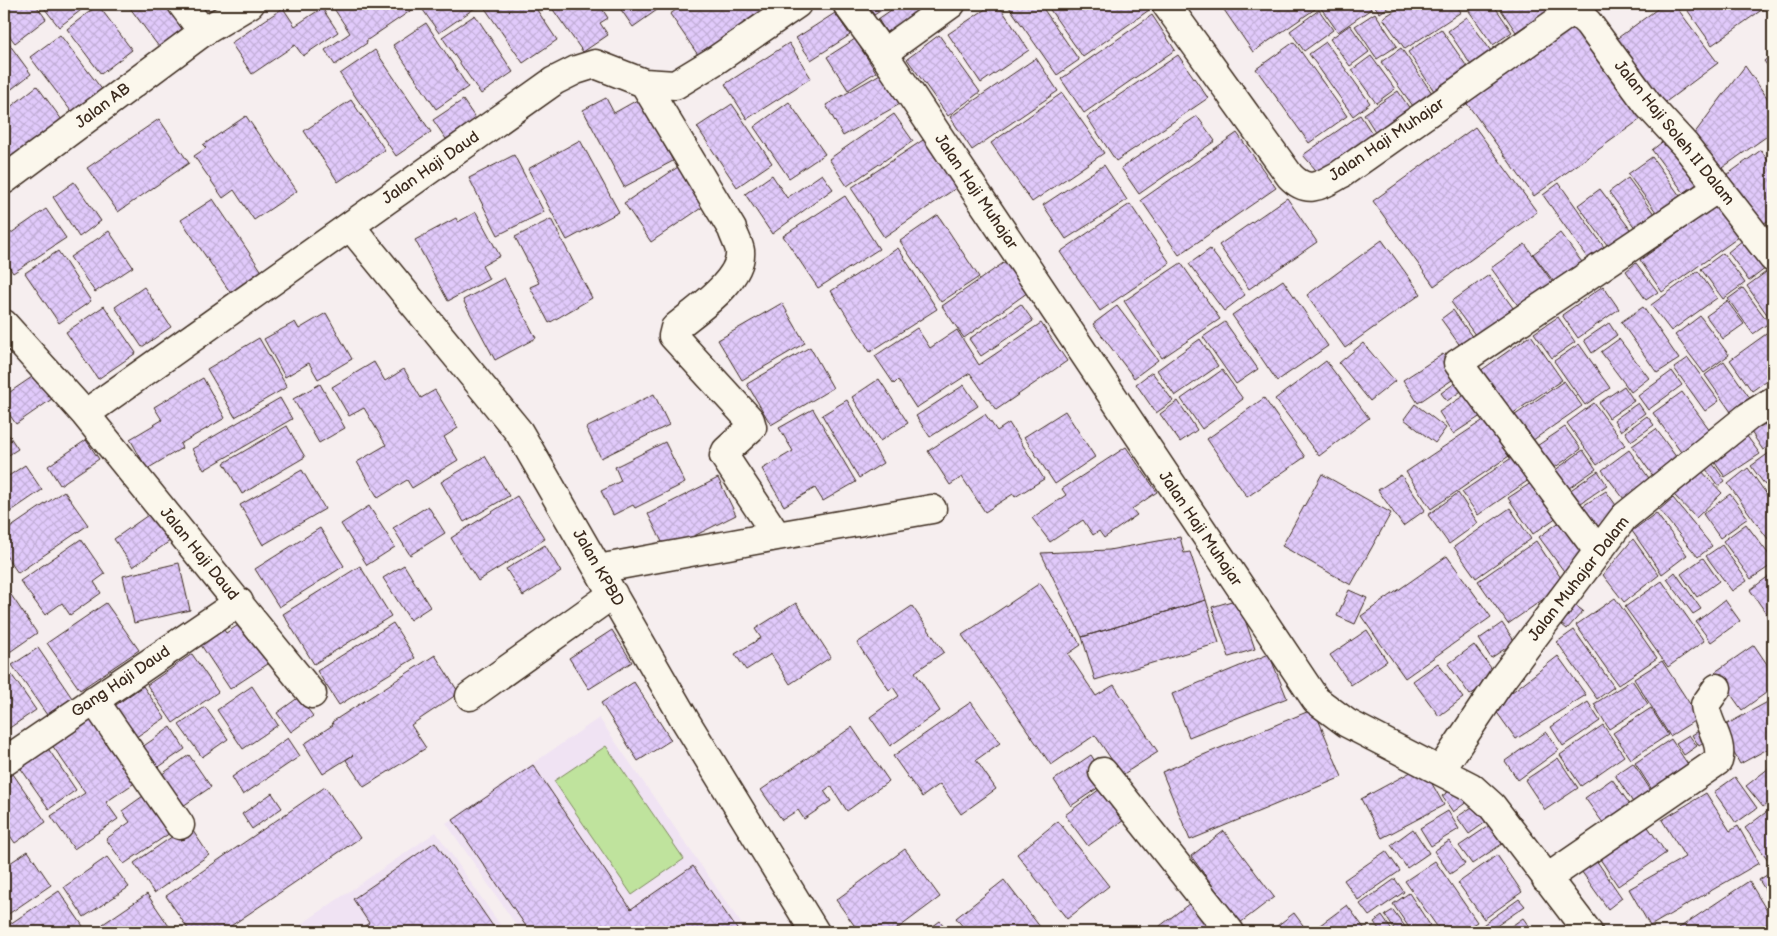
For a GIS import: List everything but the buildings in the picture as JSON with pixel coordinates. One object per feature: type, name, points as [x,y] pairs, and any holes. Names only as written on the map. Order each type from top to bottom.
[{"type":"street","points":[[182,4],[203,32]]},
{"type":"street","name":"Jalan AB","points":[[4,180],[203,32],[250,4]]},
{"type":"street","name":"Jalan Haji Daud","points":[[85,414],[554,81],[576,70],[595,64],[644,82],[675,85],[716,60],[797,4]]},
{"type":"street","name":"Jalan Haji Muhajar","points":[[847,4],[883,53],[1193,520],[1316,700],[1347,723],[1472,787],[1492,806],[1588,932]]},
{"type":"street","points":[[883,53],[952,4]]},
{"type":"street","name":"Jalan Haji Muhajar","points":[[1166,4],[1290,176],[1304,187],[1322,184],[1340,174],[1574,6]]},
{"type":"street","name":"Jalan Haji Soleh II Dalam","points":[[1574,6],[1588,22],[1649,106],[1685,145],[1773,258]]},
{"type":"street","points":[[644,82],[732,229],[740,252],[736,272],[722,287],[674,328],[673,336],[750,420],[752,427],[726,451],[724,456],[777,536]]},
{"type":"street","points":[[1598,551],[1458,363],[1718,188]]},
{"type":"street","name":"Jalan KPBD","points":[[350,226],[519,432],[656,671],[815,932]]},
{"type":"street","name":"Jalan Haji Daud","points":[[4,324],[85,414],[312,694]]},
{"type":"street","name":"Jalan Muhajar Dalam","points":[[1441,770],[1502,680],[1624,517],[1749,416],[1773,401]]},
{"type":"street","points":[[598,570],[932,509]]},
{"type":"street","points":[[470,696],[614,597]]},
{"type":"street","name":"Gang Haji Daud","points":[[4,762],[239,602]]},
{"type":"street","points":[[1546,879],[1718,761],[1721,754],[1706,715],[1705,705],[1717,688]]},
{"type":"street","points":[[94,700],[180,825]]},
{"type":"street","points":[[1103,772],[1230,932]]},
{"type":"shaded area","points":[[599,718],[747,932],[521,932],[446,823]]},
{"type":"shaded area","points":[[436,832],[505,932],[290,932]]},
{"type":"green space","points":[[606,746],[684,859],[632,895],[554,781]]}]
